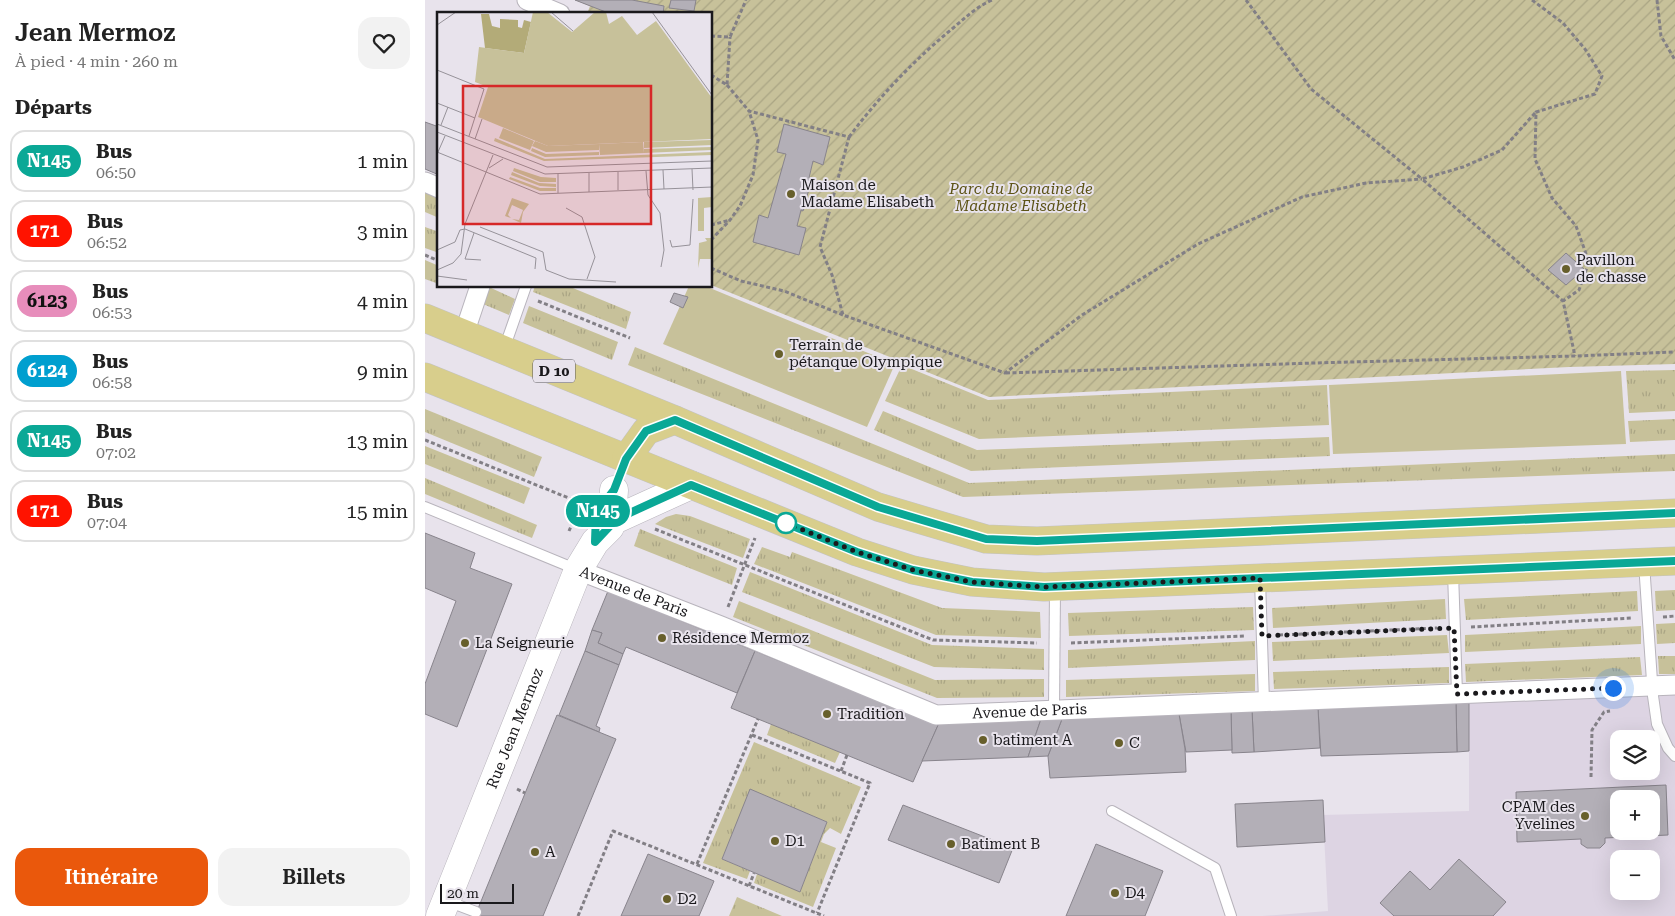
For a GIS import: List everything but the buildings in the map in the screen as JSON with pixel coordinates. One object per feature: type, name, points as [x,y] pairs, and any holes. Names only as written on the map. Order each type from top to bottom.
[{"type":"main road","name":"D 10","points":[[425,318],[675,420],[878,507],[986,539],[1037,541],[1675,513]]},
{"type":"main road","points":[[425,377],[857,552],[913,570],[972,582],[1055,587],[1675,561]]},
{"type":"main road","points":[[626,459],[645,408]]},
{"type":"main road","points":[[626,459],[646,431],[675,420]]},
{"type":"street","points":[[527,0],[557,12]]},
{"type":"street","points":[[425,182],[437,187]]},
{"type":"street","points":[[464,334],[479,288]]},
{"type":"street","name":"Rue Jean Mermoz","points":[[443,908],[579,570],[603,531],[614,490],[626,459]]},
{"type":"street","points":[[603,531],[691,485]]},
{"type":"street","name":"Avenue de Paris","points":[[579,570],[721,626],[936,715],[1675,685]]},
{"type":"lane","points":[[504,350],[524,291]]},
{"type":"lane","name":"Avenue de Paris","points":[[425,508],[579,570]]},
{"type":"lane","points":[[1644,562],[1657,724],[1668,748],[1675,756]]},
{"type":"lane","points":[[1453,570],[1457,694]]},
{"type":"lane","points":[[1260,578],[1264,702]]},
{"type":"lane","points":[[1054,710],[1055,587]]},
{"type":"lane","points":[[1113,811],[1215,868],[1231,916]]},
{"type":"lane","points":[[443,908],[476,912]]},
{"type":"path","points":[[727,85],[730,36],[746,0]]},
{"type":"path","points":[[843,315],[832,275],[820,247],[849,137],[873,104],[927,50],[980,6],[992,0]]},
{"type":"path","points":[[1246,0],[1311,89],[1422,179],[1563,302],[1575,356]]},
{"type":"path","points":[[1005,373],[1082,315],[1198,244],[1302,197],[1366,183],[1422,179],[1463,167],[1502,150],[1536,112],[1595,94],[1602,76],[1585,49],[1563,23],[1532,0]]},
{"type":"path","points":[[1657,0],[1661,36],[1675,60]]},
{"type":"path","points":[[713,36],[730,36]]},
{"type":"path","points":[[713,77],[727,85],[749,111],[758,140],[753,175],[740,206],[713,238]]},
{"type":"path","points":[[749,111],[849,137]]},
{"type":"path","points":[[1536,112],[1535,159],[1552,198],[1576,226],[1589,262],[1579,290],[1563,302]]},
{"type":"path","points":[[713,224],[730,220]]},
{"type":"path","points":[[425,255],[437,260]]},
{"type":"path","points":[[713,269],[741,281],[784,291],[843,315],[1005,373],[1675,352]]},
{"type":"path","points":[[524,291],[630,338]]},
{"type":"path","points":[[425,440],[581,503],[569,531]]},
{"type":"path","points":[[721,626],[764,514]]},
{"type":"path","points":[[653,528],[933,640],[1054,643],[1454,628],[1675,616]]},
{"type":"path","points":[[1591,777],[1592,730],[1604,712],[1612,710]]},
{"type":"path","points":[[697,864],[758,719]]},
{"type":"path","points":[[752,735],[870,783],[817,913]]},
{"type":"path","points":[[841,771],[847,755]]},
{"type":"path","points":[[578,916],[613,831],[824,916]]},
{"type":"path","points":[[749,886],[754,873]]},
{"type":"shaded area","name":"CPAM des Yvelines","points":[[1675,694],[1675,916],[1262,916],[1328,911],[1323,815],[1469,811],[1469,702]]},
{"type":"green space","name":"Parc du Domaine de Madame Elisabeth","points":[[575,0],[1675,0],[1675,364],[1569,367],[989,397],[713,286],[713,12],[588,12],[590,6]]},
{"type":"green space","points":[[425,193],[437,197],[437,217],[425,212]]},
{"type":"green space","points":[[425,227],[437,231],[437,252],[425,248]]},
{"type":"green space","points":[[425,260],[437,265],[437,283],[425,279]]},
{"type":"green space","points":[[489,288],[515,299],[509,315],[483,304]]},
{"type":"green space","points":[[534,288],[573,288],[631,312],[626,329],[533,292]]},
{"type":"green space","name":"Terrain de pétanque Olympique","points":[[688,288],[710,288],[895,364],[867,427],[663,344]]},
{"type":"green space","points":[[529,306],[618,342],[612,360],[523,323]]},
{"type":"green space","points":[[635,347],[969,483],[1675,454],[1675,471],[963,497],[628,365]]},
{"type":"green space","points":[[902,365],[988,400],[1327,385],[1329,425],[979,439],[885,401]]},
{"type":"green space","points":[[1675,370],[1675,411],[1629,413],[1626,371]]},
{"type":"green space","points":[[1621,371],[1626,444],[1333,454],[1329,385]]},
{"type":"green space","points":[[425,409],[542,457],[534,477],[425,432]]},
{"type":"green space","points":[[883,411],[977,450],[1329,437],[1330,456],[971,471],[874,430]]},
{"type":"green space","points":[[1675,419],[1675,440],[1630,442],[1628,421]]},
{"type":"green space","points":[[425,446],[530,488],[524,504],[425,464]]},
{"type":"green space","points":[[425,478],[537,525],[532,538],[425,494]]},
{"type":"green space","points":[[676,514],[690,516],[750,539],[743,558],[655,524],[666,517]]},
{"type":"green space","points":[[640,529],[737,568],[732,585],[634,546]]},
{"type":"green space","points":[[762,547],[790,557],[792,552],[942,608],[1040,612],[1041,638],[936,635],[754,564]]},
{"type":"green space","points":[[750,572],[932,645],[1044,649],[1044,670],[934,667],[742,592]]},
{"type":"green space","points":[[1675,590],[1675,610],[1656,611],[1655,591]]},
{"type":"green space","points":[[1637,591],[1638,611],[1466,620],[1464,599]]},
{"type":"green space","points":[[1445,599],[1446,619],[1273,628],[1272,608]]},
{"type":"green space","points":[[739,601],[935,680],[1044,679],[1044,697],[937,698],[733,617]]},
{"type":"green space","points":[[1253,607],[1254,630],[1069,636],[1068,613]]},
{"type":"green space","points":[[1675,623],[1675,643],[1657,644],[1656,624]]},
{"type":"green space","points":[[1641,626],[1641,644],[1465,652],[1465,635]]},
{"type":"green space","points":[[1447,635],[1449,653],[1273,661],[1272,642]]},
{"type":"green space","points":[[1255,641],[1255,660],[1068,668],[1068,650]]},
{"type":"green space","points":[[1658,656],[1675,656],[1675,674],[1659,674]]},
{"type":"green space","points":[[1640,657],[1642,675],[1466,682],[1465,664]]},
{"type":"green space","points":[[1449,667],[1449,683],[1274,689],[1273,672]]},
{"type":"green space","points":[[1255,674],[1255,691],[1066,697],[1066,680]]},
{"type":"green space","points":[[771,724],[840,752],[835,763],[767,735]]},
{"type":"green space","points":[[754,742],[861,787],[841,834],[830,828],[824,834],[821,842],[836,848],[813,907],[754,883],[757,874],[800,891],[827,822],[751,790],[722,859],[750,871],[747,879],[703,863]]},
{"type":"green space","points":[[737,897],[782,916],[729,916]]},
{"type":"bus line","name":"N145","points":[[1675,513],[1037,541],[986,539],[878,507],[675,420],[646,431],[626,459],[614,490],[596,513],[595,542],[610,526],[612,521],[691,485],[857,552],[913,570],[972,582],[1044,587],[1675,561]]},
{"type":"place","name":"Maison de Madame Elisabeth","points":[[791,194]]},
{"type":"place","name":"Pavillon de chasse","points":[[1566,269]]},
{"type":"place","name":"Terrain de pétanque Olympique","points":[[779,354]]},
{"type":"place","name":"Résidence Mermoz","points":[[662,638]]},
{"type":"place","name":"La Seigneurie","points":[[465,643]]},
{"type":"place","name":"Tradition","points":[[827,714]]},
{"type":"place","name":"batiment A","points":[[983,740]]},
{"type":"place","name":"C","points":[[1119,743]]},
{"type":"place","name":"CPAM des Yvelines","points":[[1585,816]]},
{"type":"place","name":"D1","points":[[775,841]]},
{"type":"place","name":"Batiment B","points":[[951,844]]},
{"type":"place","name":"A","points":[[535,852]]},
{"type":"place","name":"D4","points":[[1115,893]]},
{"type":"place","name":"D2","points":[[667,899]]},
{"type":"route","points":[[786,523],[857,552],[913,570],[972,582],[1044,587],[1260,578],[1262,636],[1454,628],[1457,694],[1613,688]]}]
